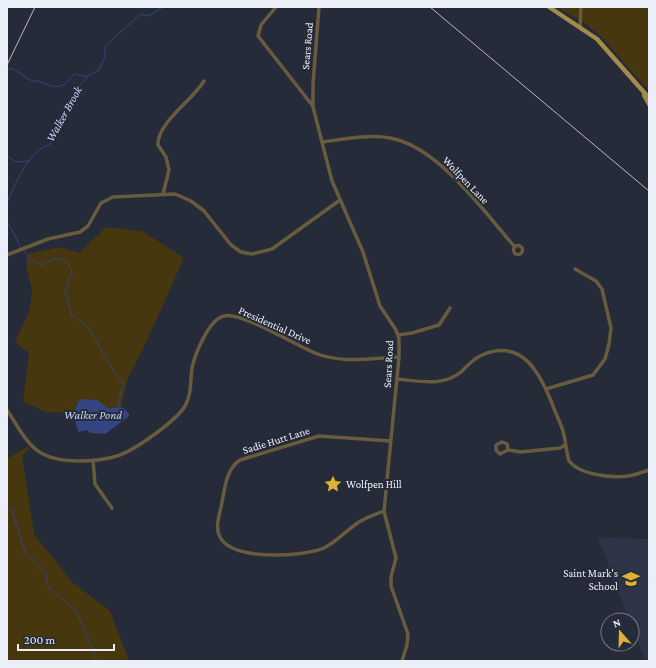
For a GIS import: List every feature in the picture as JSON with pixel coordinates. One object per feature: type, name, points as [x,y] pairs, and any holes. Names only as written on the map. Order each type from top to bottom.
[{"type":"main road","points":[[549,7],[580,26],[597,39],[612,54],[649,98]]},
{"type":"main road","points":[[643,92],[649,104]]},
{"type":"street","points":[[276,7],[260,24],[258,36],[313,106]]},
{"type":"street","name":"Sears Road","points":[[319,7],[313,84],[313,106],[330,176],[366,261],[380,306],[394,326],[398,335],[399,357],[384,511],[396,558],[391,574],[391,586],[408,634],[407,645],[402,661]]},
{"type":"street","points":[[580,26],[581,7]]},
{"type":"street","points":[[163,194],[169,170],[166,157],[158,145],[159,134],[167,122],[194,96],[204,81]]},
{"type":"street","name":"Wolfpen Lane","points":[[322,142],[382,137],[401,140],[441,164],[515,247]]},
{"type":"street","points":[[7,255],[53,237],[80,232],[88,226],[98,206],[106,200],[114,197],[175,194],[191,201],[204,211],[231,245],[241,252],[252,254],[272,249],[340,200]]},
{"type":"street","points":[[546,389],[592,375],[605,360],[609,344],[611,328],[602,289],[596,281],[575,269]]},
{"type":"street","points":[[398,335],[412,333],[439,325],[450,308]]},
{"type":"street","name":"Presidential Drive","points":[[8,413],[27,439],[44,455],[52,459],[71,461],[93,460],[112,458],[126,453],[178,415],[188,398],[193,366],[208,329],[213,322],[222,316],[229,315],[243,319],[324,357],[341,359],[399,357]]},
{"type":"street","points":[[397,379],[446,381],[462,371],[471,361],[480,355],[505,351],[526,359],[532,364],[546,389],[560,422],[569,461],[577,468],[586,472],[619,476],[636,474],[649,470]]},
{"type":"street","name":"Sadie Hutt Lane","points":[[384,511],[357,523],[324,548],[274,556],[233,548],[224,543],[218,532],[219,516],[228,475],[232,467],[240,460],[319,436],[390,441]]},
{"type":"street","points":[[508,450],[521,452],[560,448],[565,445]]},
{"type":"street","points":[[93,460],[95,484],[112,508]]},
{"type":"shaded area","points":[[557,7],[649,7],[649,91],[601,36],[586,24]]},
{"type":"shaded area","points":[[106,227],[142,231],[184,258],[151,332],[128,378],[121,408],[109,409],[97,401],[91,400],[76,404],[76,413],[45,412],[23,401],[29,353],[15,342],[30,309],[32,289],[27,271],[27,254],[60,247],[79,253]]},
{"type":"shaded area","points":[[28,446],[30,449],[22,455],[34,534],[72,582],[110,611],[129,661],[7,661],[7,459]]},
{"type":"shaded area","name":"Saint Mark's School","points":[[598,538],[649,539],[649,661],[645,661],[640,648],[640,612],[626,612]]},
{"type":"water","name":"Walker Pond","points":[[81,399],[97,400],[109,409],[115,407],[123,408],[127,411],[129,416],[105,434],[91,433],[87,430],[79,432],[77,429],[75,415],[78,402]]},
{"type":"waterway","name":"Walker Brook","points":[[7,203],[18,178],[29,160],[36,153],[50,145],[57,124],[66,113],[75,90],[88,76],[99,70],[105,57],[105,46],[141,14],[148,16],[163,7]]},
{"type":"waterway","points":[[9,69],[13,69],[32,81],[55,87],[64,84],[75,74],[87,77]]},
{"type":"waterway","points":[[7,156],[16,162],[29,161]]},
{"type":"waterway","name":"Walker Brook","points":[[7,221],[21,247]]},
{"type":"waterway","name":"Walker Brook","points":[[24,251],[30,259],[42,265],[56,258],[66,261],[72,270],[65,292],[72,315],[88,327],[113,370],[123,383],[118,407]]},
{"type":"waterway","points":[[7,508],[12,510],[25,552],[46,573],[48,587],[76,610],[97,661]]},
{"type":"railway","points":[[7,65],[35,7]]},
{"type":"railway","points":[[430,7],[649,191]]},
{"type":"place","name":"Wolfpen Hill","points":[[333,484]]},
{"type":"place","name":"Saint Mark's School","points":[[631,579]]}]
